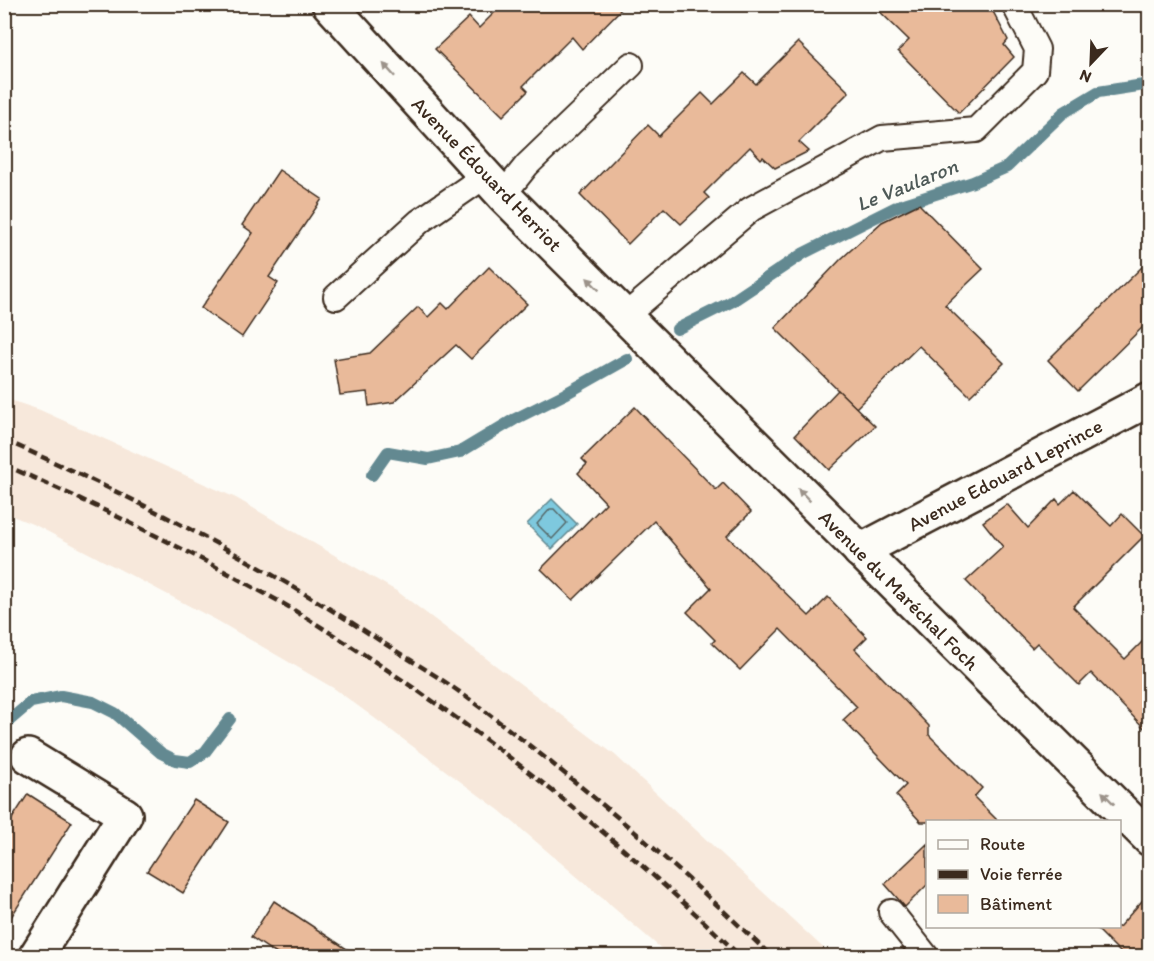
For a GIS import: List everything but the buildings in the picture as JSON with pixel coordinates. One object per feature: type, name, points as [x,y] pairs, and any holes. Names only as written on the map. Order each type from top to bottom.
[{"type":"street","name":"Avenue Édouard Herriot","points":[[329,4],[494,185],[649,341]]},
{"type":"street","name":"Avenue du Maréchal Foch","points":[[649,341],[1149,839]]},
{"type":"street","name":"Avenue Edouard Leprince","points":[[860,551],[1149,399]]},
{"type":"street","points":[[28,756],[125,815],[36,957]]},
{"type":"lane","points":[[625,316],[751,209],[882,138],[976,130],[1035,71],[1037,49],[1014,4]]},
{"type":"lane","points":[[336,297],[420,221],[494,185],[527,165],[631,65]]},
{"type":"lane","points":[[891,912],[926,957]]},
{"type":"shaded area","points":[[4,398],[40,410],[236,498],[398,592],[615,755],[832,956],[670,956],[499,810],[335,689],[218,621],[37,526],[5,513]]},
{"type":"water","points":[[552,499],[577,524],[552,549],[527,524]]},
{"type":"waterway","name":"Le Vaularon","points":[[677,329],[731,302],[804,253],[898,206],[973,182],[1007,167],[1063,113],[1098,92],[1150,84]]},
{"type":"waterway","name":"Le Vaularon","points":[[372,475],[388,452],[428,459],[460,452],[515,419],[627,359]]},
{"type":"waterway","name":"Le Vaularon","points":[[4,725],[31,702],[61,696],[93,702],[115,713],[161,753],[175,760],[190,762],[205,752],[230,719]]},
{"type":"railway","points":[[4,440],[101,484],[196,532],[289,584],[444,681],[544,757],[622,821],[698,887],[771,956]]},
{"type":"railway","points":[[4,465],[149,532],[284,604],[417,690],[530,773],[584,816],[637,861],[740,956]]}]
